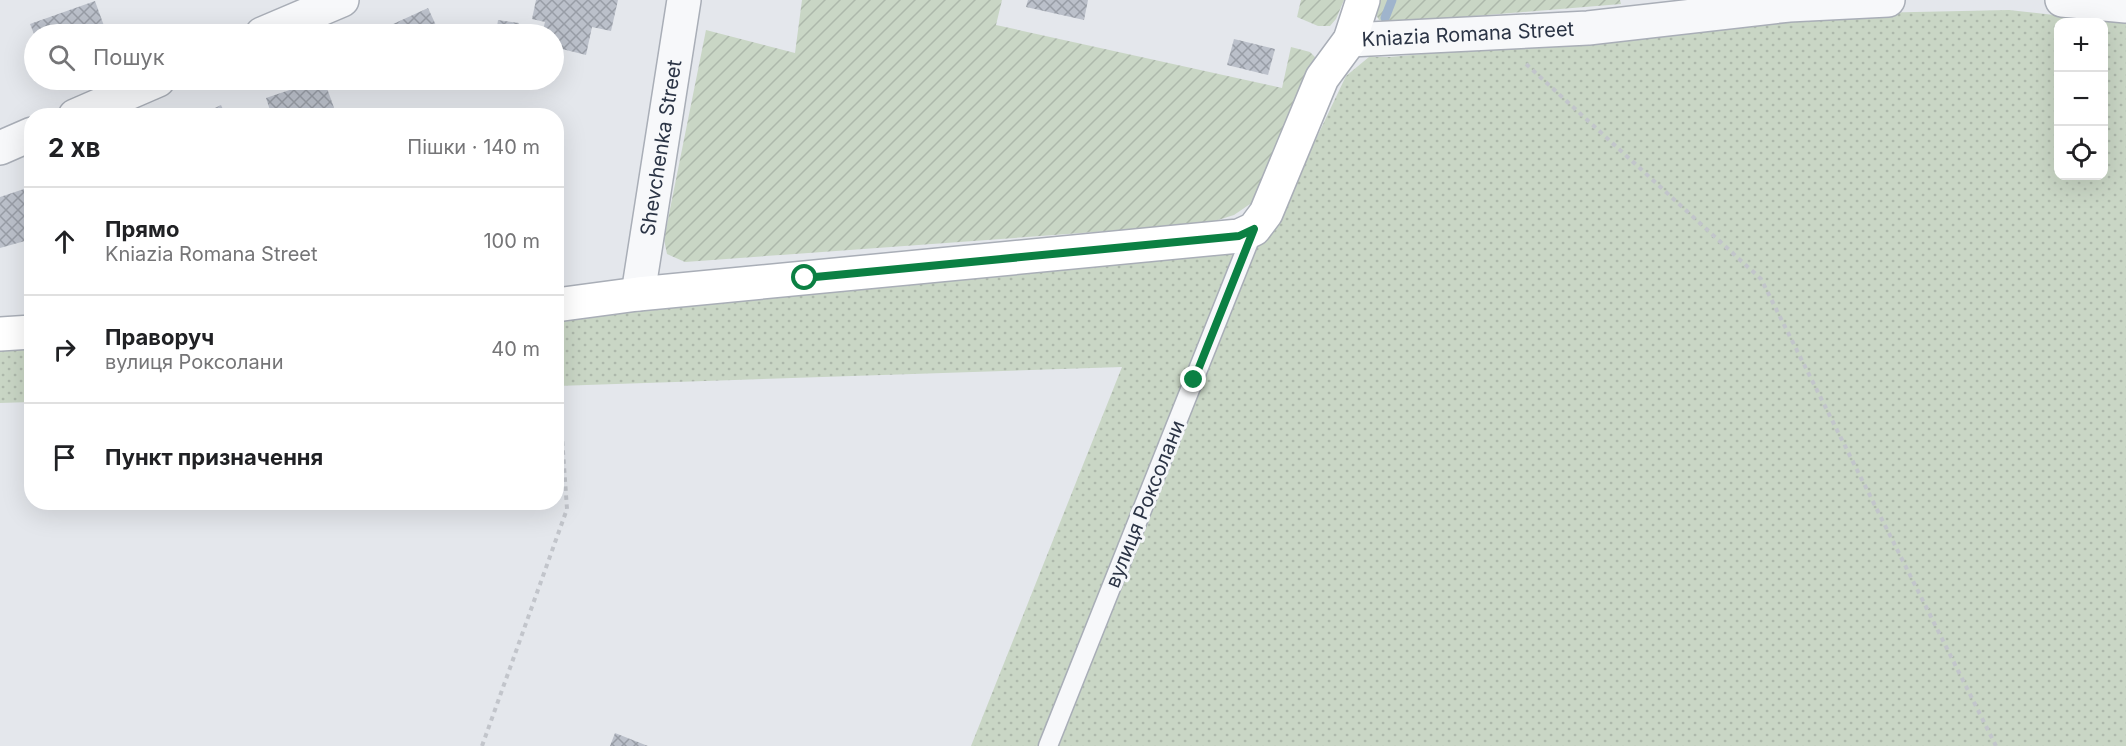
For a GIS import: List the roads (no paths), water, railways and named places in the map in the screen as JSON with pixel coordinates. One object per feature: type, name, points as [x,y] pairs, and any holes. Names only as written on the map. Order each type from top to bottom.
[{"type":"street","points":[[286,24],[342,0]]},
{"type":"street","name":"Shevchenka Street","points":[[638,294],[684,0]]},
{"type":"street","points":[[1350,40],[1363,0]]},
{"type":"street","name":"Kniazia Romana Street","points":[[1254,229],[1266,213],[1322,78],[1350,40],[1588,27],[1790,3],[1888,0]]},
{"type":"street","points":[[2062,0],[2126,6]]},
{"type":"street","points":[[93,108],[135,90]]},
{"type":"street","points":[[0,148],[24,138]]},
{"type":"street","points":[[564,303],[1239,236],[1254,229]]},
{"type":"street","points":[[0,334],[24,332]]},
{"type":"lane","name":"вулиця Роксолани","points":[[1048,746],[1254,229]]},
{"type":"waterway","points":[[1385,18],[1392,0]]}]
